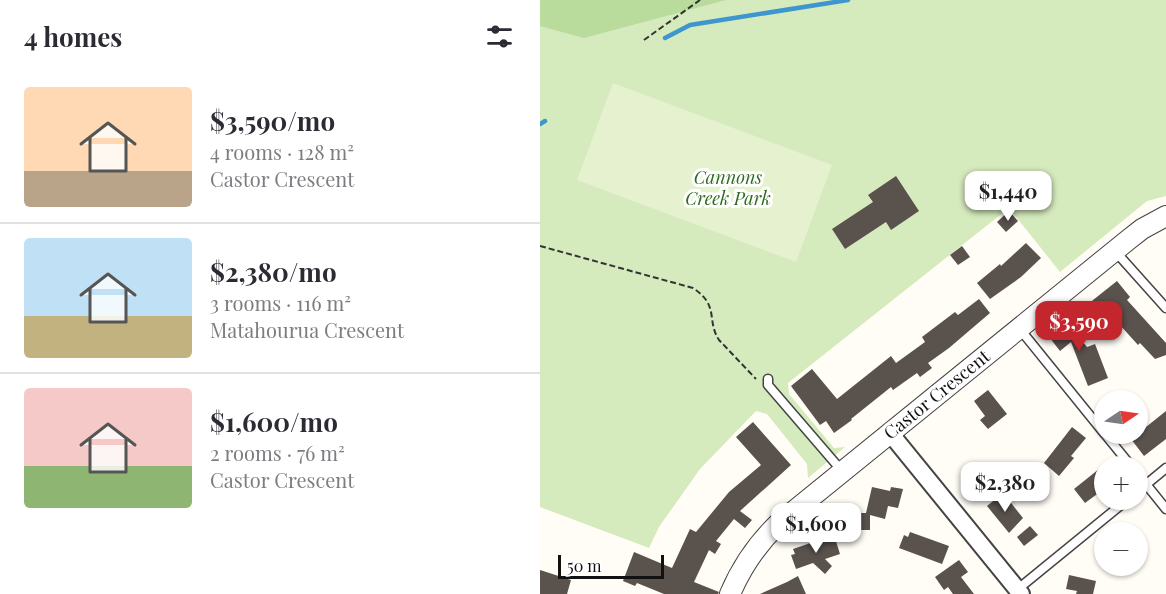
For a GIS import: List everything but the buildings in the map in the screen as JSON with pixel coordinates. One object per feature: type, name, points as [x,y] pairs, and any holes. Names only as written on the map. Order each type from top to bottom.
[{"type":"street","name":"Castor Crescent","points":[[730,594],[746,562],[760,542],[778,524],[1115,250],[1142,229],[1166,216]]},
{"type":"street","points":[[890,433],[1019,592]]},
{"type":"lane","points":[[1115,250],[1166,308]]},
{"type":"lane","points":[[1019,328],[1094,421]]},
{"type":"lane","points":[[768,379],[768,385],[842,472]]},
{"type":"lane","points":[[1113,444],[1123,456]]},
{"type":"lane","points":[[1148,482],[1166,468]]},
{"type":"lane","points":[[1148,486],[1166,509]]},
{"type":"lane","points":[[1019,592],[1115,510]]},
{"type":"path","points":[[644,40],[700,0]]},
{"type":"path","points":[[540,246],[693,288],[703,295],[710,306],[715,334],[719,340],[758,381],[768,379]]},
{"type":"green space","name":"Cannons Creek Park","points":[[540,0],[1166,0],[1166,196],[1147,201],[1060,272],[1009,208],[788,383],[789,394],[834,448],[845,447],[808,478],[807,464],[767,414],[756,411],[700,469],[659,527],[649,548],[540,507]]},
{"type":"green space","points":[[540,0],[726,0],[584,38],[540,26]]},
{"type":"green space","points":[[613,83],[832,165],[796,262],[577,180]]},
{"type":"waterway","points":[[665,38],[690,25],[848,0]]},
{"type":"waterway","points":[[540,124],[545,121]]}]
